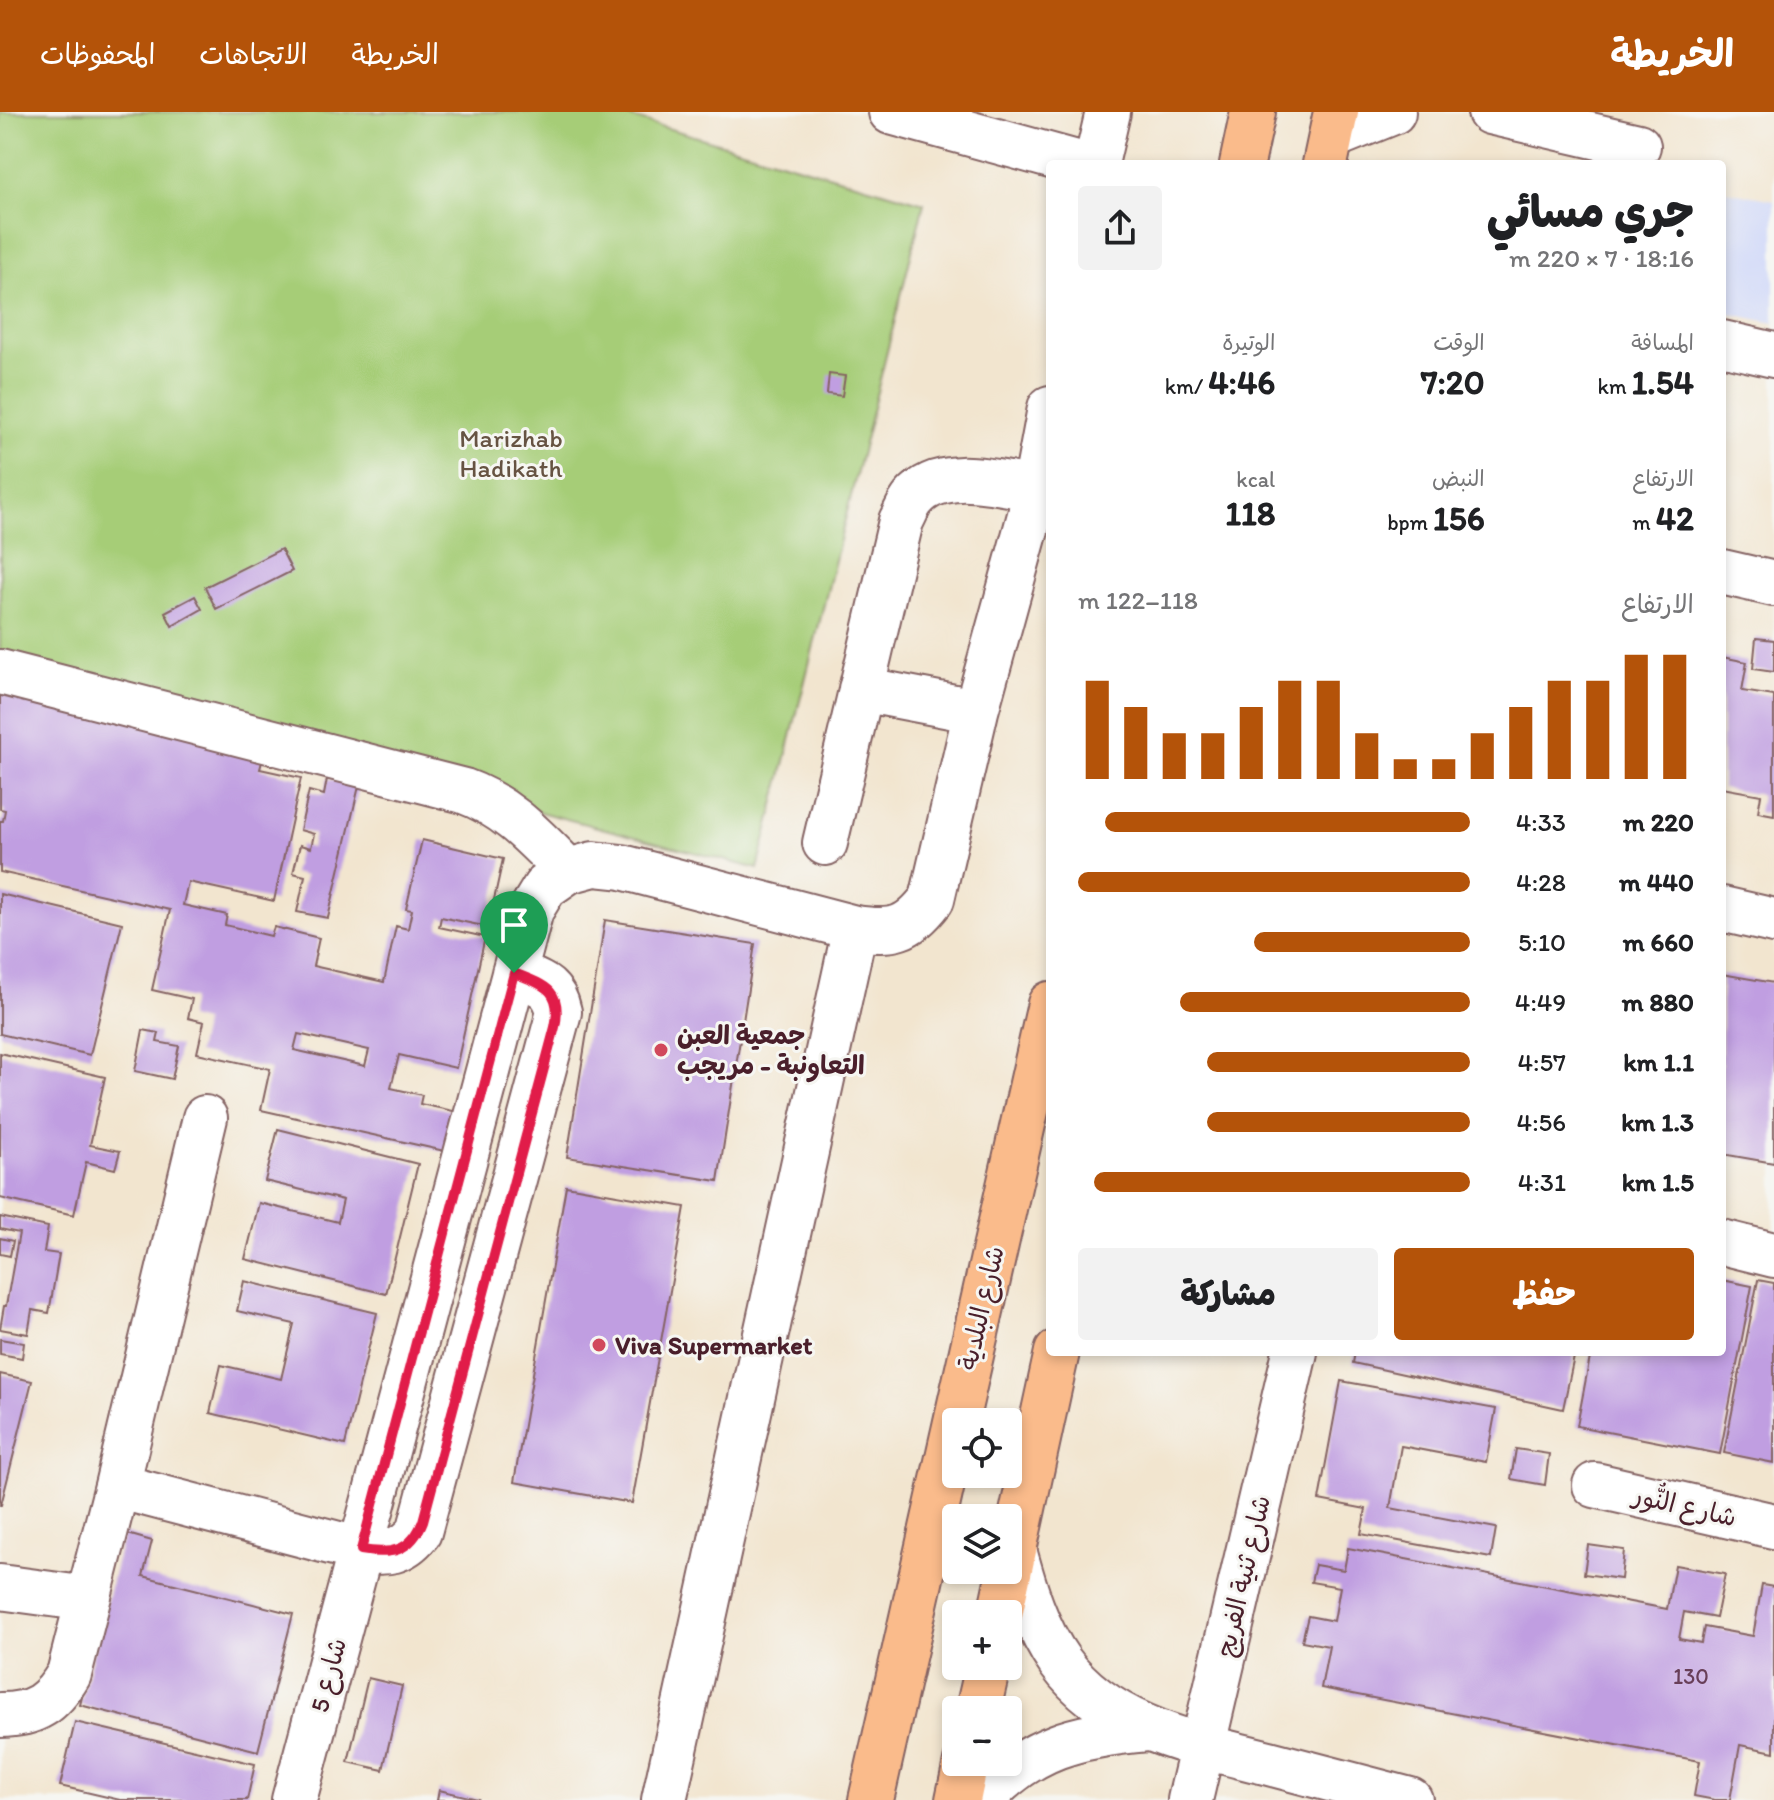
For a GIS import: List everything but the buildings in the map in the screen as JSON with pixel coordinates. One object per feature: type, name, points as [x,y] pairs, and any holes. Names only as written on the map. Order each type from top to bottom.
[{"type":"main road","points":[[1243,160],[1253,112]]},
{"type":"main road","name":"شارع البلدية","points":[[871,1800],[1046,1022]]},
{"type":"main road","points":[[1022,1513],[1056,1356]]},
{"type":"main road","points":[[958,1800],[963,1776]]},
{"type":"street","points":[[891,112],[1065,160]]},
{"type":"street","points":[[1097,160],[1108,112]]},
{"type":"street","points":[[1331,138],[1393,112]]},
{"type":"street","points":[[1490,112],[1639,141]]},
{"type":"street","points":[[1726,344],[1774,355]]},
{"type":"street","points":[[0,672],[464,791],[481,797],[512,817],[568,871],[594,864],[622,867],[855,928],[877,931],[902,927],[920,915],[932,899],[976,711],[1030,515],[1046,430]]},
{"type":"street","points":[[825,843],[901,521],[914,497],[933,483],[961,478],[1035,489]]},
{"type":"street","points":[[1726,573],[1774,584]]},
{"type":"street","points":[[861,689],[976,711]]},
{"type":"street","name":"شارع 5","points":[[294,1800],[531,910],[545,887],[568,871]]},
{"type":"street","points":[[1726,910],[1774,921]]},
{"type":"street","points":[[664,1800],[855,928]]},
{"type":"street","points":[[0,1715],[27,1713],[45,1704],[60,1690],[69,1674],[205,1118]]},
{"type":"street","points":[[1726,1243],[1774,1255]]},
{"type":"street","name":"شارع ثنية الفريج","points":[[1190,1800],[1294,1356]]},
{"type":"street","name":"شارع النُّور","points":[[1595,1485],[1774,1526]]},
{"type":"street","points":[[117,1486],[361,1550]]},
{"type":"street","points":[[1022,1577],[1042,1633],[1062,1664],[1087,1691],[1114,1712],[1148,1729],[1203,1746],[1410,1800]]},
{"type":"street","points":[[0,1587],[88,1599]]},
{"type":"street","points":[[982,1800],[1004,1777],[1037,1755],[1069,1741],[1148,1729]]},
{"type":"shaded area","points":[[1726,191],[1774,200],[1774,323],[1726,313]]},
{"type":"green space","name":"Marizhab Hadikath","points":[[0,112],[612,112],[924,203],[758,869],[0,671]]},
{"type":"place","name":"جمعية العبن التعاونبة - مريجب","points":[[661,1050]]},
{"type":"place","name":"Viva Supermarket","points":[[599,1345]]},
{"type":"route","points":[[514,973],[544,985],[557,1001],[559,1012],[419,1532],[401,1549],[379,1553],[361,1550],[453,1204],[514,973]]}]
